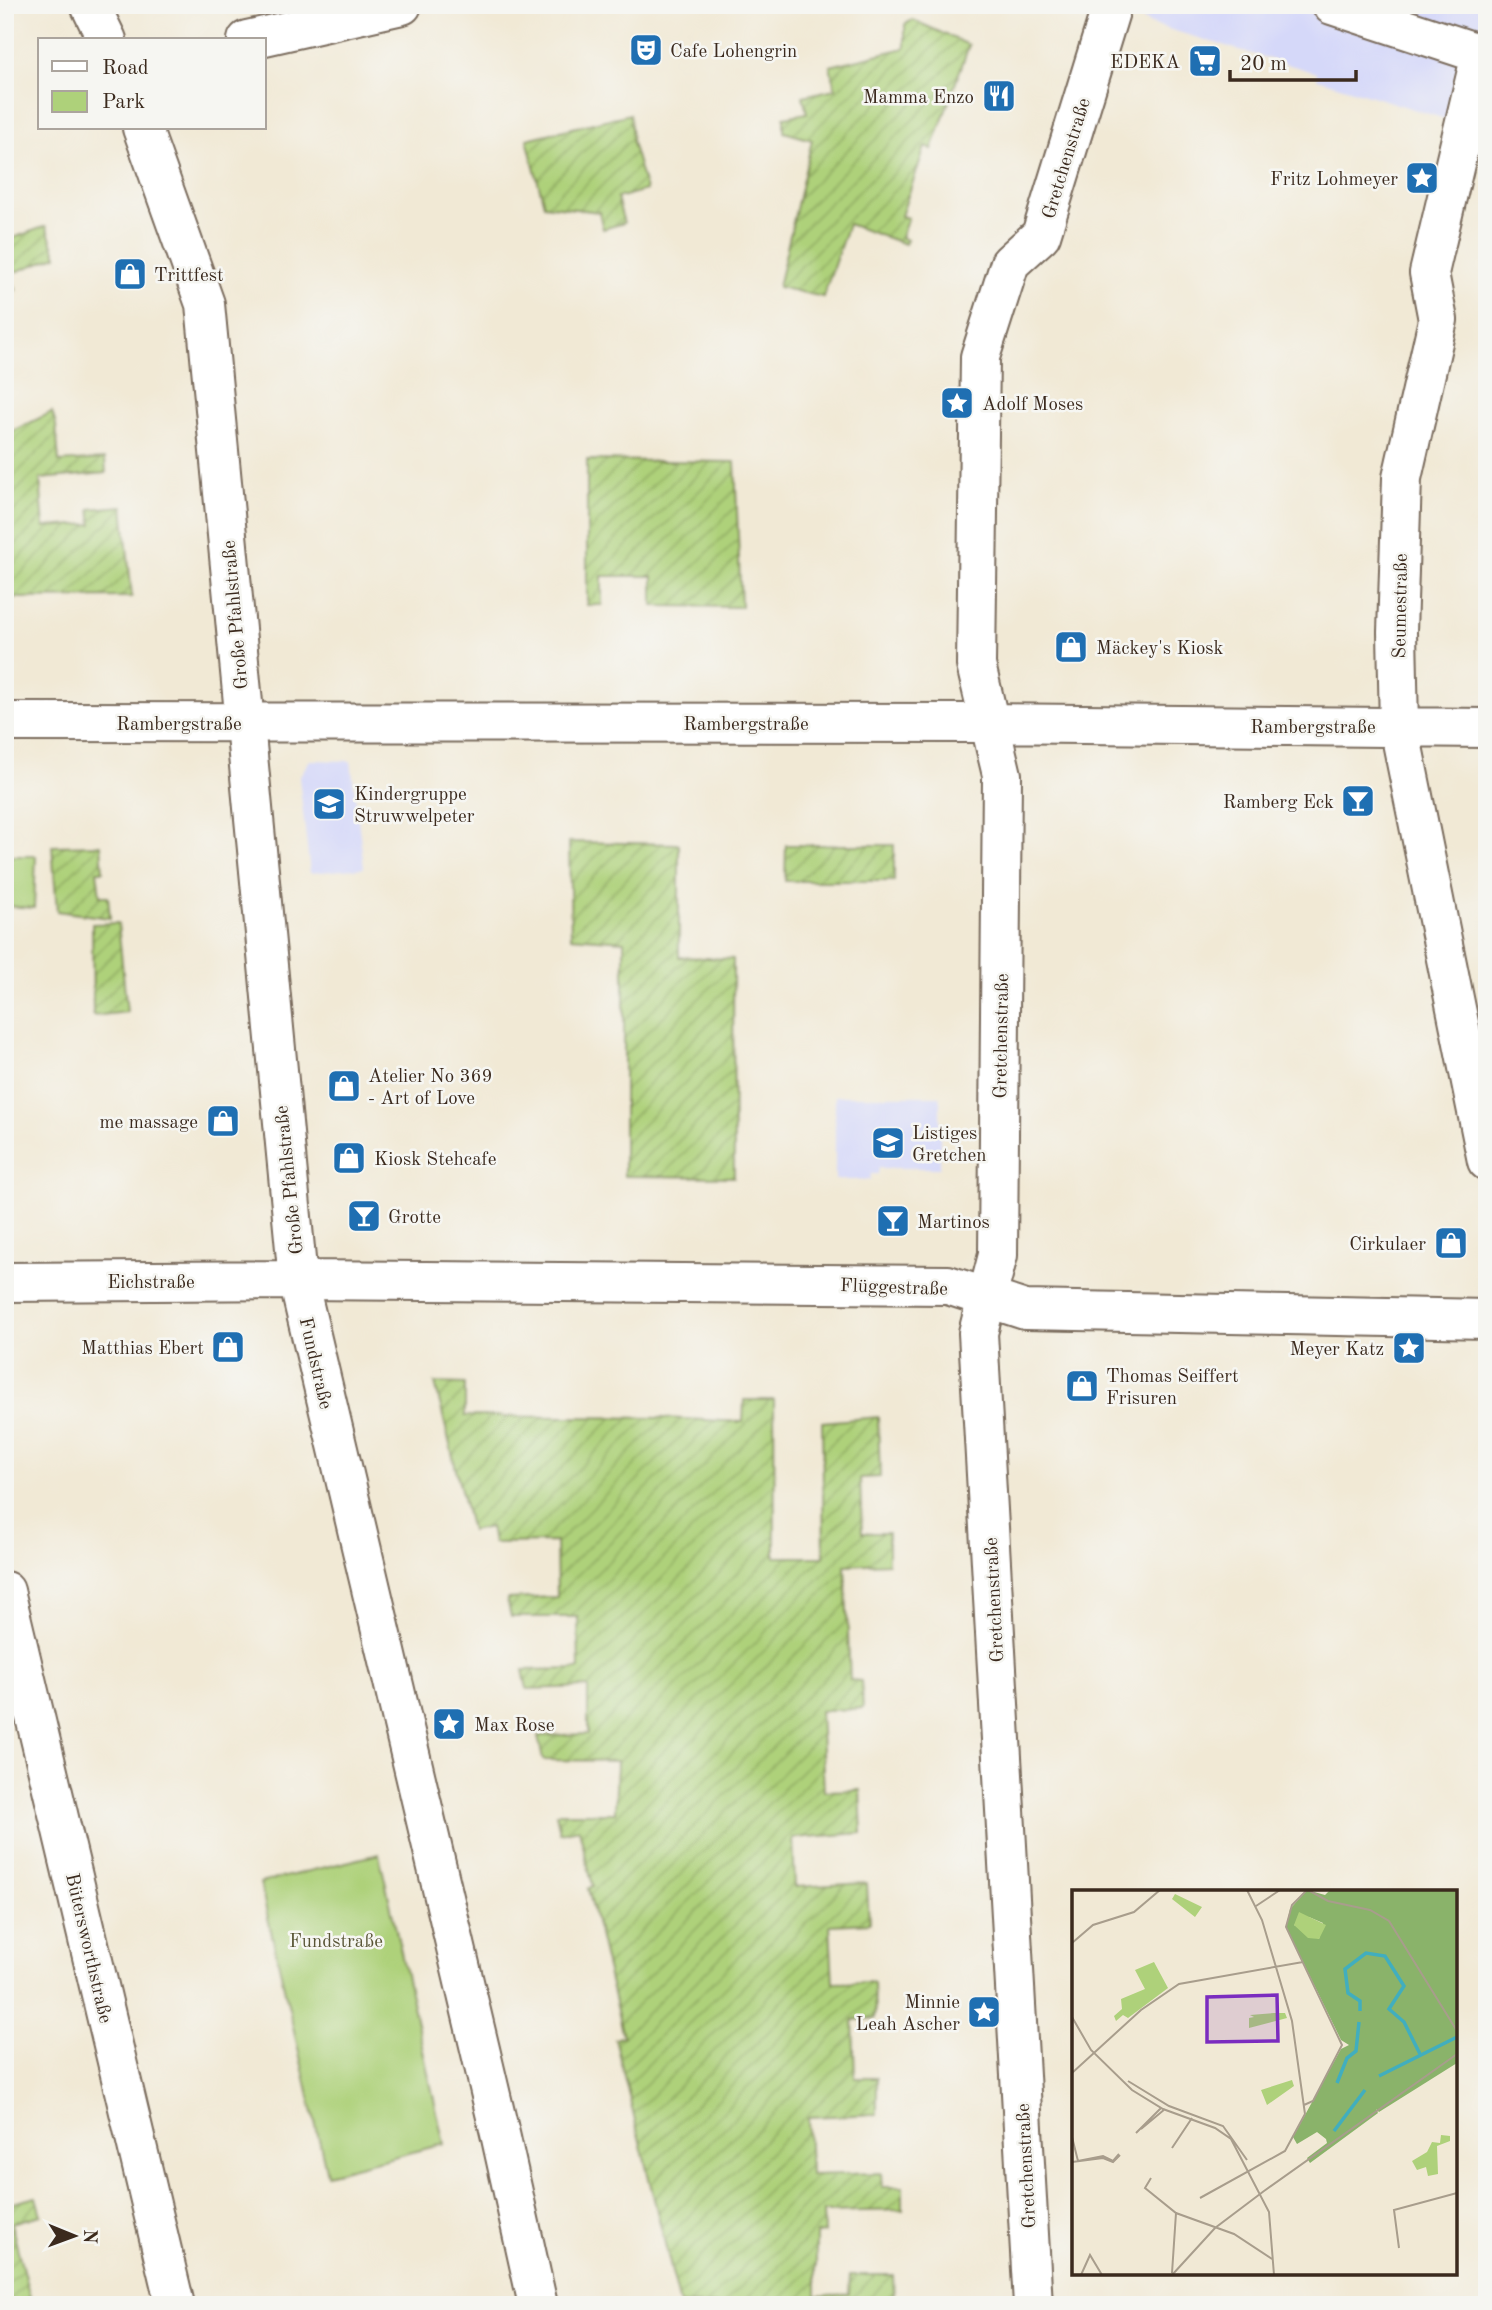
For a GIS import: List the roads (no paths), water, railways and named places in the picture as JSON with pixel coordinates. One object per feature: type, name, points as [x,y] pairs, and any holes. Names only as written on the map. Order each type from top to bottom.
[{"type":"street","points":[[90,5],[106,38]]},
{"type":"street","points":[[256,38],[402,5]]},
{"type":"street","name":"Gretchenstraße","points":[[1033,2305],[978,1333],[998,1255],[1002,775],[976,665],[980,357],[1010,263],[1041,234],[1112,5]]},
{"type":"street","points":[[1332,5],[1484,55]]},
{"type":"street","name":"Seumestraße","points":[[1484,55],[1429,273],[1438,320],[1402,478],[1397,632],[1399,727],[1487,1161]]},
{"type":"street","name":"Große Pfahlstraße","points":[[143,130],[205,304],[298,1280]]},
{"type":"street","name":"Rambergstraße","points":[[5,722],[988,723],[1487,728]]},
{"type":"street","name":"Flüggestraße","points":[[298,1280],[948,1285],[1026,1310],[1487,1319]]},
{"type":"street","name":"Eichstraße","points":[[5,1282],[298,1280]]},
{"type":"street","name":"Fundstraße","points":[[298,1280],[538,2305]]},
{"type":"street","name":"Bütersworthstraße","points":[[5,1591],[175,2305]]},
{"type":"place","name":"Cafe Lohengrin","points":[[646,50]]},
{"type":"place","name":"EDEKA","points":[[1205,61]]},
{"type":"place","name":"Mamma Enzo","points":[[999,96]]},
{"type":"place","name":"Fritz Lohmeyer","points":[[1422,178]]},
{"type":"place","name":"Trittfest","points":[[130,274]]},
{"type":"place","name":"Adolf Moses","points":[[957,403]]},
{"type":"place","name":"Mäckey's Kiosk","points":[[1071,647]]},
{"type":"place","name":"Ramberg Eck","points":[[1358,801]]},
{"type":"place","name":"Kindergruppe Struwwelpeter","points":[[329,804]]},
{"type":"place","name":"Atelier No 369 - Art of Love","points":[[344,1086]]},
{"type":"place","name":"me massage","points":[[223,1121]]},
{"type":"place","name":"Listiges Gretchen","points":[[888,1143]]},
{"type":"place","name":"Kiosk Stehcafe","points":[[349,1158]]},
{"type":"place","name":"Grotte","points":[[364,1216]]},
{"type":"place","name":"Martinos","points":[[893,1221]]},
{"type":"place","name":"Cirkulaer","points":[[1451,1243]]},
{"type":"place","name":"Matthias Ebert","points":[[228,1347]]},
{"type":"place","name":"Meyer Katz","points":[[1409,1348]]},
{"type":"place","name":"Thomas Seiffert Frisuren","points":[[1082,1386]]},
{"type":"place","name":"Max Rose","points":[[449,1724]]},
{"type":"place","name":"Minnie Leah Ascher","points":[[984,2012]]}]
